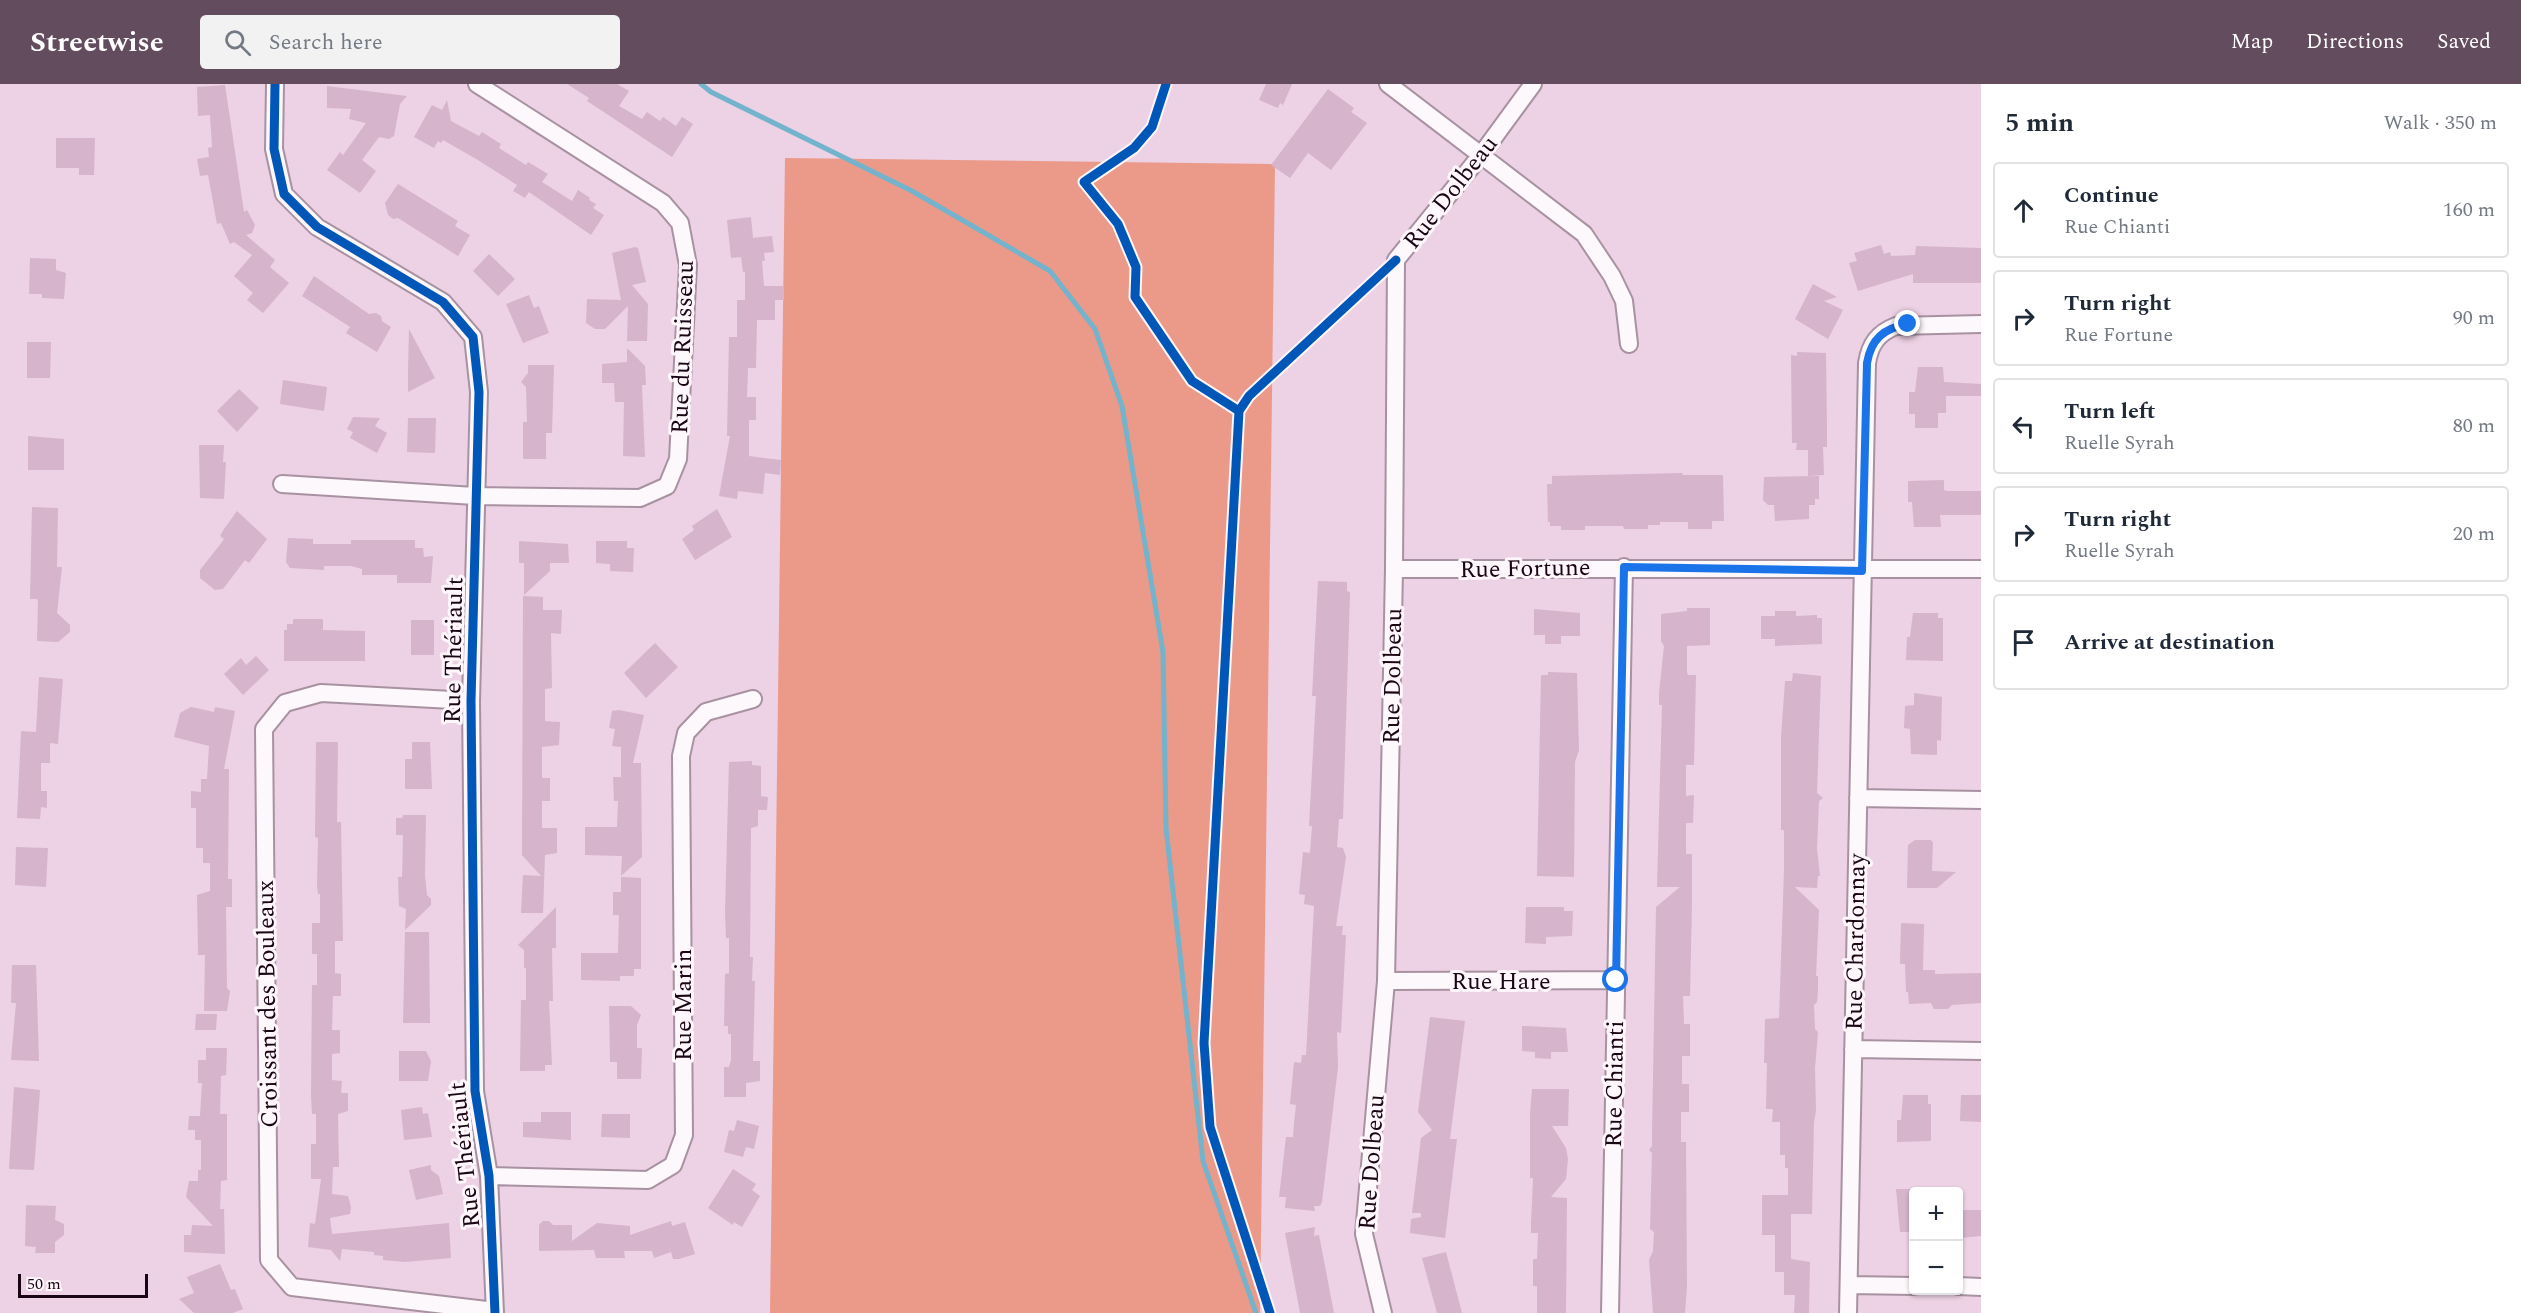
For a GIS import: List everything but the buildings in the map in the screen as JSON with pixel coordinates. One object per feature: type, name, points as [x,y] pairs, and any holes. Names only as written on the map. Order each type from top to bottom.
[{"type":"street","name":"Rue Thériault","points":[[275,84],[274,149],[284,194],[317,227],[443,302],[473,337],[479,392],[471,701],[475,1091],[489,1176],[495,1312]]},
{"type":"street","name":"Rue du Ruisseau","points":[[282,484],[475,496],[640,498],[667,486],[678,459],[688,265],[680,222],[663,203],[477,84]]},
{"type":"street","points":[[1388,84],[1584,234],[1612,276],[1624,301],[1629,344]]},
{"type":"street","name":"Rue Dolbeau","points":[[1383,1313],[1364,1234],[1386,981],[1394,570],[1396,260],[1533,84]]},
{"type":"street","name":"Rue Chardonnay","points":[[1848,1313],[1867,363],[1873,342],[1887,330],[1908,324],[1981,324]]},
{"type":"street","name":"Rue Fortune","points":[[1394,570],[1624,567],[1862,571],[1981,569]]},
{"type":"street","name":"Rue Chianti","points":[[1610,1313],[1624,567]]},
{"type":"street","name":"Croissant des Bouleaux","points":[[471,701],[321,693],[285,703],[264,729],[269,1260],[292,1287],[495,1312]]},
{"type":"street","name":"Rue Marin","points":[[489,1176],[648,1180],[673,1166],[684,1135],[681,756],[686,733],[706,712],[753,699]]},
{"type":"street","points":[[1858,798],[1981,800]]},
{"type":"street","name":"Rue Hare","points":[[1386,981],[1616,980]]},
{"type":"street","points":[[1853,1049],[1981,1050]]},
{"type":"street","points":[[1849,1285],[1909,1286]]},
{"type":"street","points":[[1963,1286],[1981,1287]]},
{"type":"shaded area","points":[[785,158],[1275,164],[1260,1313],[770,1313]]},
{"type":"waterway","points":[[701,84],[711,92],[912,191],[1050,271],[1095,329],[1122,406],[1163,652],[1166,828],[1203,1161],[1256,1313]]},
{"type":"cycle path","points":[[275,84],[274,149],[284,194],[317,227],[443,302],[473,337],[479,392],[471,701],[475,1091],[489,1176],[495,1313]]},
{"type":"cycle path","points":[[1166,84],[1152,127],[1134,148],[1084,182],[1118,224],[1136,267],[1135,297],[1192,381],[1239,411],[1204,1043],[1210,1127],[1270,1313]]},
{"type":"cycle path","points":[[1239,411],[1249,396],[1396,260]]},
{"type":"route","points":[[1616,980],[1624,567],[1862,571],[1869,352],[1873,342],[1880,334],[1896,326],[1908,324]]}]
